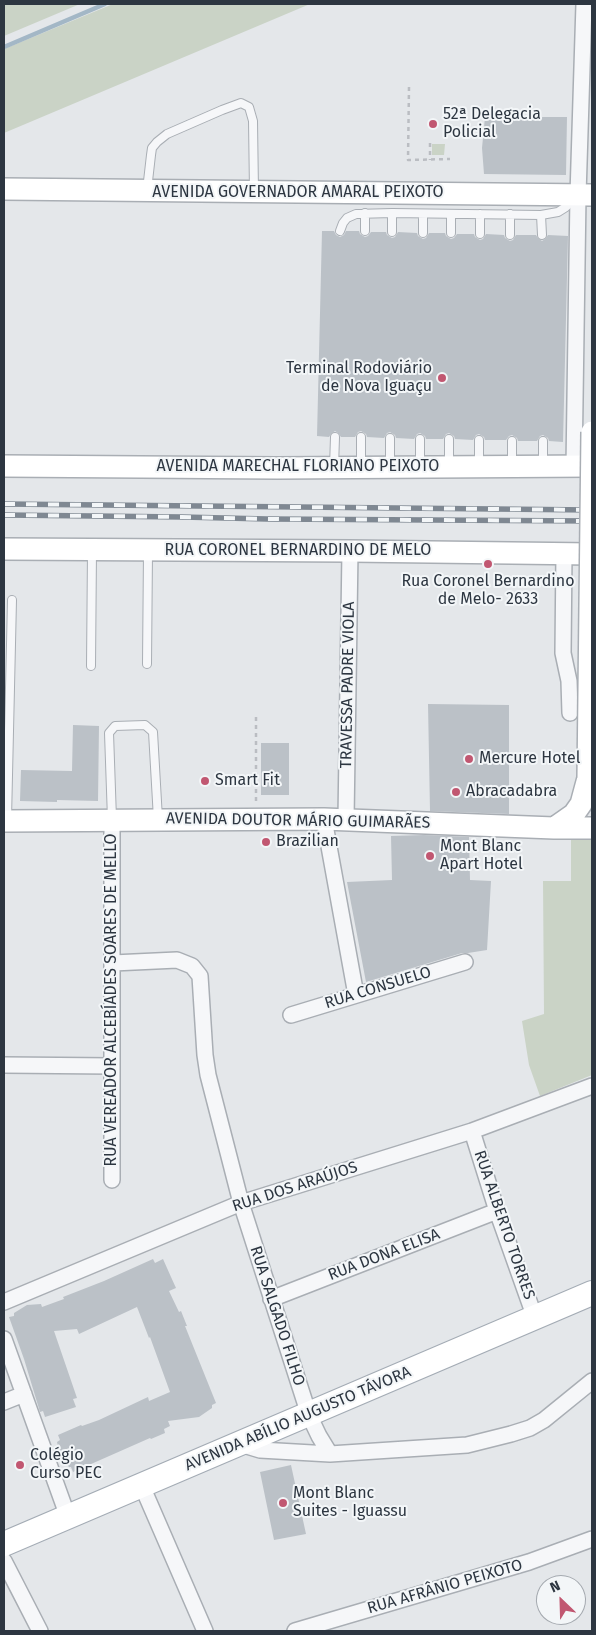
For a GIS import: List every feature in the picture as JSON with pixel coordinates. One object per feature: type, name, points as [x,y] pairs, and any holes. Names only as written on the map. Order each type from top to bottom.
[{"type":"main road","name":"AVENIDA GOVERNADOR AMARAL PEIXOTO","points":[[4,189],[147,192],[585,195]]},
{"type":"main road","points":[[554,828],[574,814],[589,786],[592,432]]},
{"type":"main road","name":"AVENIDA MARECHAL FLORIANO PEIXOTO","points":[[4,466],[361,468],[583,466]]},
{"type":"main road","name":"RUA CORONEL BERNARDINO DE MELO","points":[[4,549],[350,550],[592,554]]},
{"type":"main road","name":"AVENIDA DOUTOR MÁRIO GUIMARÃES","points":[[6,820],[346,819],[592,828]]},
{"type":"main road","name":"AVENIDA ABÍLIO AUGUSTO TÁVORA","points":[[4,1544],[592,1293]]},
{"type":"street","points":[[583,466],[584,4]]},
{"type":"street","name":"TRAVESSA PADRE VIOLA","points":[[346,819],[350,550]]},
{"type":"street","points":[[564,553],[562,653],[569,682],[570,714]]},
{"type":"street","name":"RUA VEREADOR ALCEBÍADES SOARES DE MELLO","points":[[112,819],[112,1180]]},
{"type":"street","points":[[324,819],[356,995]]},
{"type":"street","name":"RUA SALGADO FILHO","points":[[112,963],[177,960],[192,966],[200,976],[208,1075],[240,1203],[309,1415],[318,1436],[330,1454]]},
{"type":"street","name":"RUA CONSUELO","points":[[291,1015],[465,962]]},
{"type":"street","points":[[4,1065],[112,1066]]},
{"type":"street","name":"RUA DOS ARAÚJOS","points":[[4,1302],[240,1203],[472,1131],[592,1086]]},
{"type":"street","name":"RUA ALBERTO TORRES","points":[[472,1131],[497,1211],[535,1318]]},
{"type":"street","name":"RUA DONA ELISA","points":[[271,1299],[497,1211]]},
{"type":"street","points":[[4,1339],[68,1517]]},
{"type":"street","points":[[240,1444],[260,1450],[330,1454],[467,1445],[530,1428],[544,1420],[592,1381]]},
{"type":"street","points":[[4,1402],[24,1394]]},
{"type":"street","points":[[142,1486],[205,1631]]},
{"type":"street","name":"RUA AFRÂNIO PEIXOTO","points":[[295,1631],[529,1562],[592,1539]]},
{"type":"street","points":[[4,1561],[40,1631]]},
{"type":"lane","points":[[147,192],[150,155],[157,142],[167,134],[241,103],[249,107],[252,121],[254,192]]},
{"type":"lane","points":[[340,231],[347,218],[356,214],[541,215],[551,214],[563,209],[585,195]]},
{"type":"lane","points":[[364,232],[365,213]]},
{"type":"lane","points":[[392,213],[392,232]]},
{"type":"lane","points":[[423,214],[423,233]]},
{"type":"lane","points":[[451,214],[451,233]]},
{"type":"lane","points":[[480,214],[480,234]]},
{"type":"lane","points":[[510,214],[510,235]]},
{"type":"lane","points":[[541,215],[542,235]]},
{"type":"lane","points":[[334,468],[335,437]]},
{"type":"lane","points":[[361,437],[361,468]]},
{"type":"lane","points":[[390,438],[390,467]]},
{"type":"lane","points":[[420,439],[420,467]]},
{"type":"lane","points":[[449,439],[449,467]]},
{"type":"lane","points":[[479,440],[479,467]]},
{"type":"lane","points":[[512,440],[512,467]]},
{"type":"lane","points":[[543,441],[543,467]]},
{"type":"lane","points":[[91,666],[92,550]]},
{"type":"lane","points":[[147,664],[148,550]]},
{"type":"lane","points":[[6,820],[12,600]]},
{"type":"lane","points":[[112,819],[109,733],[115,726],[145,725],[153,732],[158,819]]},
{"type":"path","points":[[409,87],[408,160],[450,159]]},
{"type":"path","points":[[430,143],[430,160]]},
{"type":"path","points":[[256,718],[256,819]]},
{"type":"shaded area","points":[[4,4],[80,4],[4,36]]},
{"type":"shaded area","points":[[113,4],[310,4],[4,133],[4,49]]},
{"type":"shaded area","points":[[432,144],[445,144],[444,155],[432,155]]},
{"type":"shaded area","points":[[571,838],[592,838],[592,1075],[540,1096],[529,1065],[522,1021],[544,1014],[543,881],[571,881]]},
{"type":"building","points":[[485,117],[567,117],[566,175],[484,174],[482,148]]},
{"type":"building","name":"Terminal Rodoviário de Nova Iguaçu","points":[[322,231],[334,231],[340,237],[346,231],[359,231],[365,237],[371,232],[386,232],[392,238],[398,232],[417,233],[423,239],[429,233],[445,233],[451,239],[457,234],[474,234],[480,240],[486,234],[504,235],[510,241],[516,235],[536,235],[542,241],[548,235],[568,236],[563,442],[549,441],[543,435],[537,441],[518,441],[512,435],[506,440],[485,440],[479,434],[473,440],[455,439],[449,433],[443,439],[426,439],[420,433],[414,439],[396,438],[390,432],[384,438],[367,437],[361,431],[355,437],[341,437],[335,431],[329,437],[317,436]]},
{"type":"building","name":"Mercure Hotel","points":[[428,704],[509,705],[509,814],[430,811]]},
{"type":"building","points":[[73,725],[99,726],[98,801],[20,801],[21,770],[72,771]]},
{"type":"building","points":[[261,743],[289,743],[289,795],[261,795]]},
{"type":"building","points":[[391,836],[469,837],[470,880],[491,881],[487,950],[462,953],[366,982],[347,882],[392,880]]},
{"type":"building","points":[[153,1259],[155,1263],[163,1259],[176,1288],[169,1291],[179,1312],[181,1311],[187,1326],[185,1326],[216,1403],[199,1417],[168,1421],[170,1426],[164,1429],[165,1433],[73,1472],[60,1455],[57,1442],[60,1440],[58,1435],[99,1420],[148,1397],[149,1401],[170,1392],[150,1337],[137,1307],[79,1334],[77,1329],[54,1331],[77,1398],[73,1399],[76,1407],[45,1417],[43,1411],[40,1412],[9,1317],[14,1316],[14,1313],[27,1305],[41,1304],[42,1307],[64,1299],[63,1297]]},
{"type":"building","name":"Mont Blanc Suites - Iguassu","points":[[291,1465],[306,1534],[274,1540],[260,1472]]},
{"type":"waterway","points":[[4,47],[105,4]]},
{"type":"railway","points":[[4,504],[592,510]]},
{"type":"railway","points":[[4,515],[592,521]]},
{"type":"place","name":"52ª Delegacia Policial","points":[[433,124]]},
{"type":"place","name":"Terminal Rodoviário de Nova Iguaçu","points":[[442,378]]},
{"type":"place","name":"Rua Coronel Bernardino de Melo- 2633","points":[[488,564]]},
{"type":"place","name":"Mercure Hotel","points":[[469,759]]},
{"type":"place","name":"Smart Fit","points":[[205,781]]},
{"type":"place","name":"Abracadabra","points":[[456,792]]},
{"type":"place","name":"Brazilian","points":[[266,842]]},
{"type":"place","name":"Mont Blanc Apart Hotel","points":[[430,856]]},
{"type":"place","name":"Colégio Curso PEC","points":[[20,1465]]},
{"type":"place","name":"Mont Blanc Suites - Iguassu","points":[[283,1503]]}]
